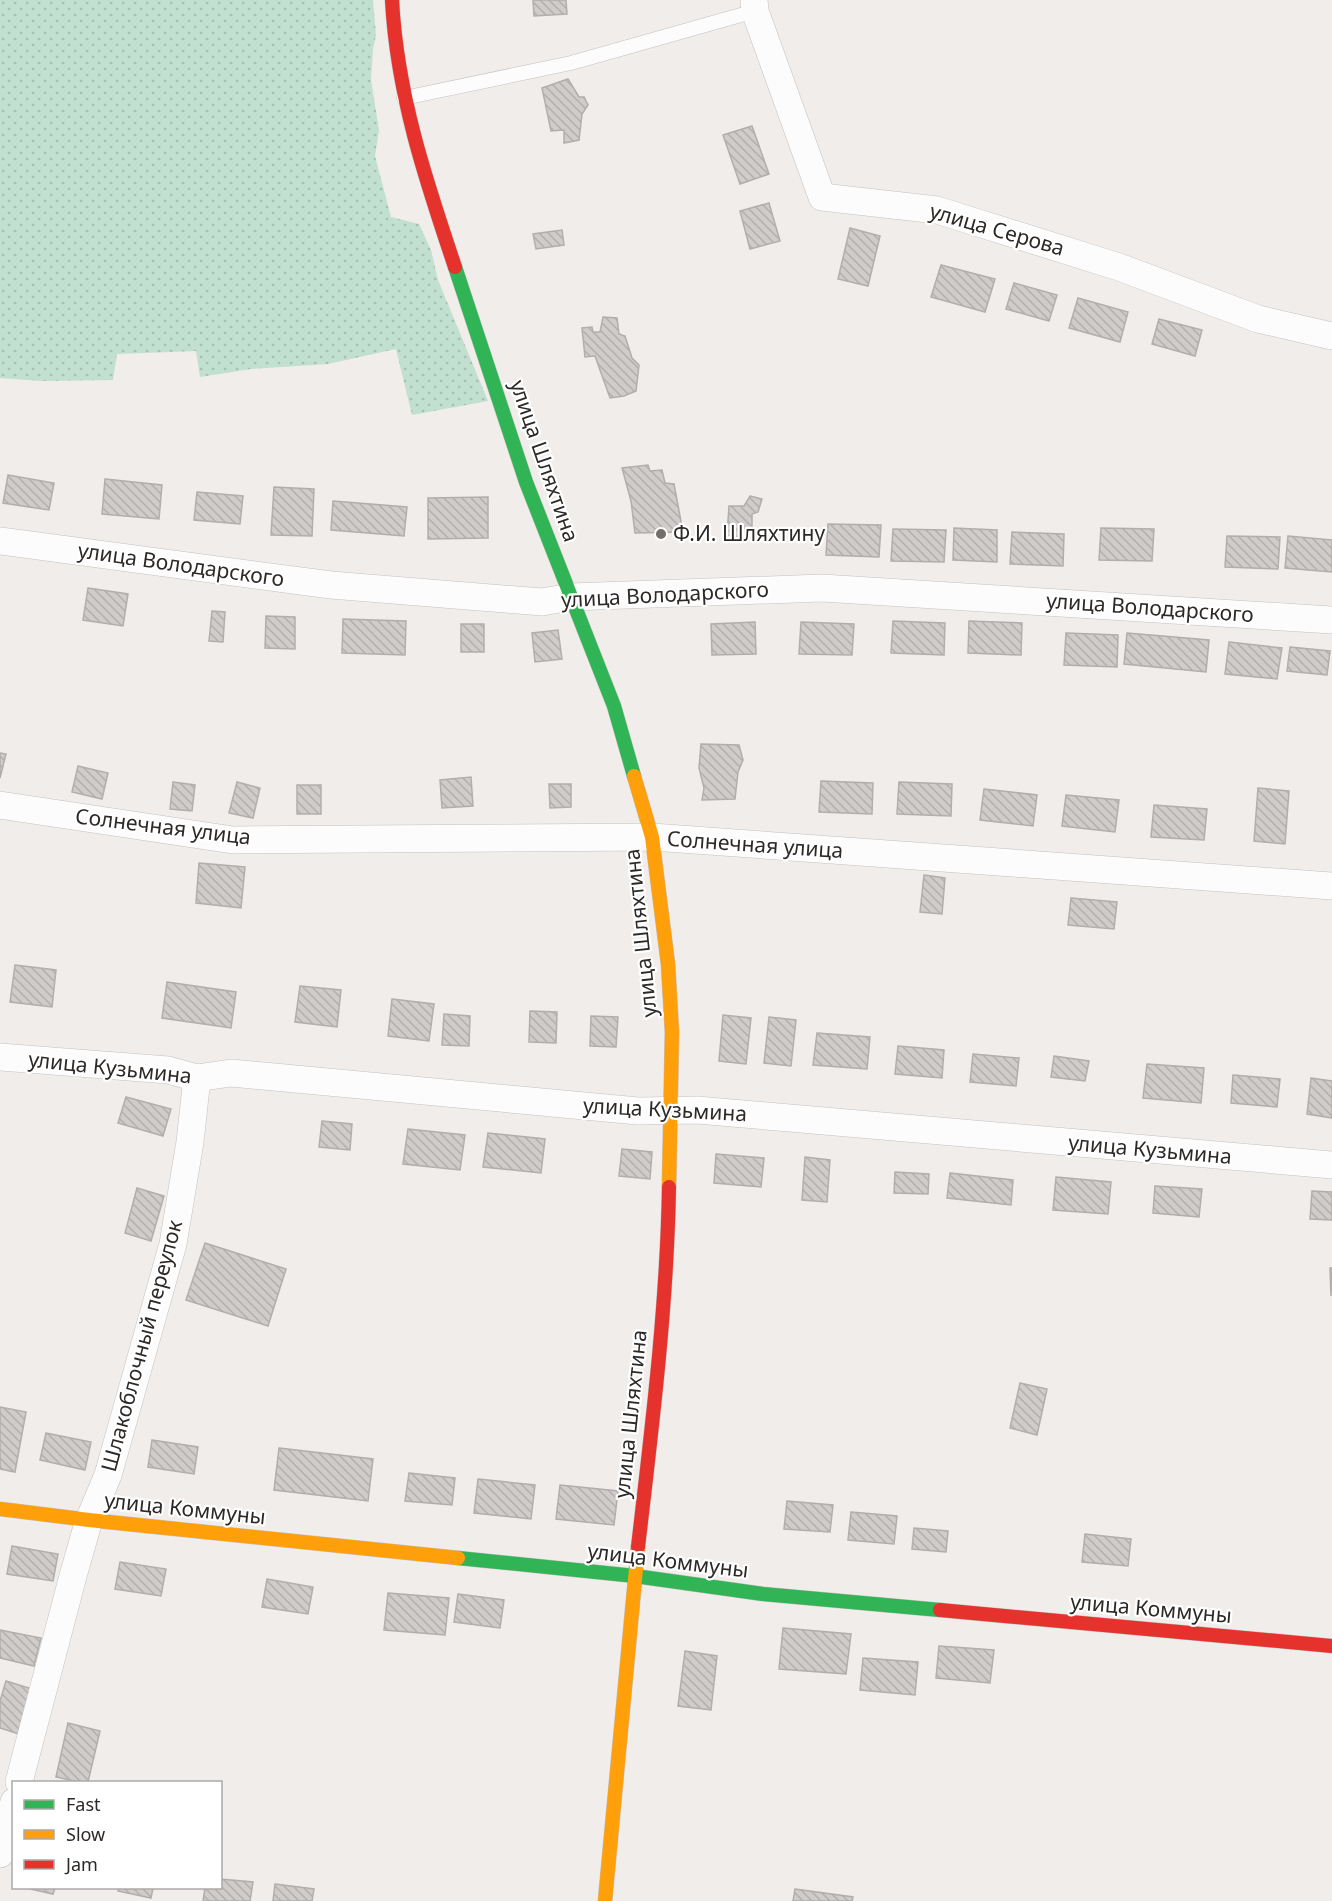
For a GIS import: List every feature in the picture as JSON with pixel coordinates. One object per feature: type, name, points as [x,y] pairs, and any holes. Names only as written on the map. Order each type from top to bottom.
[{"type":"main road","name":"улица Шляхтина","points":[[392,0],[394,36],[404,98],[428,183],[526,482],[614,706],[652,837],[668,964],[672,1032],[668,1233],[656,1387],[635,1576],[605,1901]]},
{"type":"main road","name":"улица Коммуны","points":[[0,1509],[635,1576],[763,1594],[1332,1646]]},
{"type":"street","name":"улица Серова","points":[[755,6],[822,197],[937,210],[1119,267],[1258,319],[1332,336]]},
{"type":"street","name":"улица Володарского","points":[[0,541],[331,585],[542,602],[571,597],[822,588],[1332,620]]},
{"type":"street","name":"Солнечная улица","points":[[0,806],[233,840],[652,837],[1332,886]]},
{"type":"street","name":"улица Кузьмина","points":[[0,1057],[168,1070],[197,1078],[231,1074],[638,1111],[720,1112],[1332,1165]]},
{"type":"street","name":"Шлакоблочный переулок","points":[[19,1781],[89,1520],[108,1476],[173,1244],[190,1142],[197,1078]]},
{"type":"street","points":[[0,1854],[12,1809]]},
{"type":"lane","points":[[404,98],[571,63],[755,6]]},
{"type":"green space","points":[[0,0],[373,0],[376,35],[371,80],[379,130],[375,156],[391,217],[419,224],[431,250],[438,280],[488,401],[412,415],[396,349],[328,364],[251,369],[200,377],[196,351],[117,354],[113,380],[42,381],[0,378]]},
{"type":"building","points":[[533,0],[566,0],[567,14],[534,16]]},
{"type":"building","points":[[568,79],[579,97],[584,97],[588,105],[582,114],[579,140],[564,143],[564,130],[551,131],[542,88]]},
{"type":"building","points":[[752,126],[769,174],[740,184],[723,135]]},
{"type":"building","points":[[769,203],[780,241],[750,249],[740,211]]},
{"type":"building","points":[[850,228],[880,236],[868,286],[838,279]]},
{"type":"building","points":[[562,230],[564,245],[536,249],[533,234]]},
{"type":"building","points":[[941,265],[995,279],[985,312],[931,297]]},
{"type":"building","points":[[1014,283],[1057,295],[1049,321],[1006,309]]},
{"type":"building","points":[[1078,298],[1128,312],[1120,342],[1069,328]]},
{"type":"building","points":[[603,317],[617,318],[619,334],[625,336],[632,358],[639,365],[636,391],[624,396],[610,398],[595,356],[585,357],[582,328],[592,327],[593,332],[600,332]]},
{"type":"building","points":[[1159,319],[1202,330],[1195,356],[1152,344]]},
{"type":"building","points":[[648,465],[650,471],[662,470],[665,483],[674,484],[683,532],[635,533],[631,501],[622,468]]},
{"type":"building","points":[[8,475],[54,483],[49,510],[3,503]]},
{"type":"building","points":[[105,479],[162,485],[159,519],[102,514]]},
{"type":"building","points":[[274,487],[314,489],[312,536],[271,535]]},
{"type":"building","points":[[197,492],[243,496],[240,524],[194,520]]},
{"type":"building","points":[[750,496],[762,499],[758,512],[752,514],[752,538],[727,535],[729,506],[744,506]]},
{"type":"building","points":[[488,497],[488,538],[428,539],[428,498]]},
{"type":"building","points":[[333,501],[407,507],[404,536],[331,530]]},
{"type":"building","points":[[828,524],[881,525],[879,557],[826,555]]},
{"type":"building","points":[[954,528],[997,530],[997,562],[953,560]]},
{"type":"building","points":[[1101,528],[1154,529],[1152,561],[1099,560]]},
{"type":"building","points":[[893,529],[946,530],[944,562],[891,561]]},
{"type":"building","points":[[1012,532],[1064,534],[1063,566],[1010,564]]},
{"type":"building","points":[[1227,536],[1280,537],[1278,569],[1225,567]]},
{"type":"building","points":[[1288,536],[1332,540],[1332,572],[1285,568]]},
{"type":"building","points":[[88,588],[128,594],[123,626],[83,620]]},
{"type":"building","points":[[212,611],[225,612],[223,642],[209,641]]},
{"type":"building","points":[[266,616],[295,617],[295,649],[265,648]]},
{"type":"building","points":[[343,619],[406,621],[405,655],[342,653]]},
{"type":"building","points":[[893,621],[945,623],[944,655],[891,653]]},
{"type":"building","points":[[969,621],[1022,623],[1021,655],[968,653]]},
{"type":"building","points":[[755,622],[756,654],[712,655],[711,624]]},
{"type":"building","points":[[801,622],[854,624],[852,655],[799,654]]},
{"type":"building","points":[[461,624],[484,624],[484,652],[461,652]]},
{"type":"building","points":[[558,630],[562,659],[535,662],[532,633]]},
{"type":"building","points":[[1066,633],[1118,635],[1117,667],[1064,665]]},
{"type":"building","points":[[1127,633],[1209,640],[1206,672],[1124,664]]},
{"type":"building","points":[[1229,642],[1282,648],[1277,679],[1225,674]]},
{"type":"building","points":[[1290,647],[1330,651],[1327,675],[1287,671]]},
{"type":"building","points":[[701,744],[739,745],[743,760],[738,772],[735,799],[702,800],[704,788],[699,768]]},
{"type":"building","points":[[0,753],[6,754],[0,778]]},
{"type":"building","points":[[78,766],[108,773],[102,799],[72,792]]},
{"type":"building","points":[[471,777],[473,806],[442,808],[440,780]]},
{"type":"building","points":[[821,781],[873,783],[872,814],[819,812]]},
{"type":"building","points":[[173,782],[195,785],[192,811],[170,809]]},
{"type":"building","points":[[237,782],[260,788],[253,818],[229,813]]},
{"type":"building","points":[[899,782],[952,784],[951,816],[897,814]]},
{"type":"building","points":[[549,784],[571,784],[571,807],[550,808]]},
{"type":"building","points":[[297,785],[321,785],[321,814],[297,814]]},
{"type":"building","points":[[1258,788],[1289,791],[1285,844],[1254,841]]},
{"type":"building","points":[[984,789],[1037,795],[1033,826],[980,820]]},
{"type":"building","points":[[1066,795],[1119,800],[1115,832],[1062,826]]},
{"type":"building","points":[[1154,805],[1207,809],[1204,840],[1151,837]]},
{"type":"building","points":[[199,863],[245,867],[241,908],[196,903]]},
{"type":"building","points":[[924,875],[945,878],[942,914],[920,912]]},
{"type":"building","points":[[1071,898],[1117,902],[1114,929],[1068,925]]},
{"type":"building","points":[[15,965],[56,970],[52,1007],[10,1002]]},
{"type":"building","points":[[167,982],[236,992],[231,1028],[162,1018]]},
{"type":"building","points":[[300,986],[341,990],[337,1027],[295,1022]]},
{"type":"building","points":[[392,999],[434,1004],[429,1041],[388,1036]]},
{"type":"building","points":[[530,1011],[557,1012],[556,1043],[529,1042]]},
{"type":"building","points":[[444,1014],[470,1016],[469,1046],[442,1045]]},
{"type":"building","points":[[723,1015],[751,1018],[746,1064],[719,1061]]},
{"type":"building","points":[[591,1016],[618,1017],[616,1047],[590,1046]]},
{"type":"building","points":[[769,1017],[796,1020],[791,1066],[764,1063]]},
{"type":"building","points":[[817,1033],[870,1037],[867,1069],[813,1065]]},
{"type":"building","points":[[898,1046],[944,1050],[942,1078],[895,1074]]},
{"type":"building","points":[[973,1054],[1019,1058],[1016,1086],[970,1082]]},
{"type":"building","points":[[1054,1056],[1089,1061],[1085,1081],[1051,1077]]},
{"type":"building","points":[[1147,1064],[1204,1068],[1201,1103],[1143,1098]]},
{"type":"building","points":[[1233,1075],[1280,1079],[1277,1107],[1231,1103]]},
{"type":"building","points":[[1311,1078],[1332,1081],[1332,1118],[1307,1114]]},
{"type":"building","points":[[126,1097],[171,1109],[163,1136],[118,1123]]},
{"type":"building","points":[[322,1121],[352,1124],[350,1150],[319,1147]]},
{"type":"building","points":[[408,1129],[465,1135],[460,1170],[403,1164]]},
{"type":"building","points":[[488,1133],[545,1139],[541,1173],[483,1167]]},
{"type":"building","points":[[622,1149],[652,1152],[650,1179],[619,1176]]},
{"type":"building","points":[[716,1154],[764,1158],[761,1187],[714,1183]]},
{"type":"building","points":[[805,1157],[830,1160],[827,1202],[802,1200]]},
{"type":"building","points":[[895,1172],[929,1174],[928,1194],[894,1193]]},
{"type":"building","points":[[950,1173],[1013,1180],[1011,1205],[947,1198]]},
{"type":"building","points":[[1056,1177],[1111,1182],[1108,1214],[1053,1210]]},
{"type":"building","points":[[1155,1186],[1202,1189],[1199,1217],[1153,1213]]},
{"type":"building","points":[[137,1188],[164,1196],[151,1241],[125,1233]]},
{"type":"building","points":[[1312,1191],[1332,1192],[1332,1220],[1310,1219]]},
{"type":"building","points":[[205,1243],[286,1269],[268,1326],[186,1300]]},
{"type":"building","points":[[1330,1268],[1332,1268],[1331,1296]]},
{"type":"building","points":[[1020,1383],[1047,1389],[1037,1435],[1010,1428]]},
{"type":"building","points":[[0,1407],[26,1412],[15,1472],[0,1469]]},
{"type":"building","points":[[46,1433],[91,1442],[85,1470],[40,1460]]},
{"type":"building","points":[[152,1440],[198,1447],[194,1474],[148,1467]]},
{"type":"building","points":[[279,1448],[373,1459],[368,1501],[274,1490]]},
{"type":"building","points":[[409,1473],[455,1478],[452,1505],[405,1501]]},
{"type":"building","points":[[478,1479],[535,1485],[531,1519],[474,1513]]},
{"type":"building","points":[[560,1485],[618,1491],[614,1525],[556,1519]]},
{"type":"building","points":[[787,1501],[833,1505],[830,1532],[784,1529]]},
{"type":"building","points":[[851,1512],[897,1516],[894,1544],[848,1540]]},
{"type":"building","points":[[914,1528],[948,1531],[946,1552],[912,1549]]},
{"type":"building","points":[[1085,1534],[1131,1539],[1128,1566],[1082,1562]]},
{"type":"building","points":[[12,1546],[58,1554],[53,1581],[7,1574]]},
{"type":"building","points":[[120,1562],[166,1569],[161,1596],[115,1589]]},
{"type":"building","points":[[267,1579],[313,1587],[308,1614],[262,1607]]},
{"type":"building","points":[[388,1593],[449,1598],[445,1635],[384,1630]]},
{"type":"building","points":[[458,1594],[504,1600],[500,1628],[454,1622]]},
{"type":"building","points":[[783,1628],[851,1634],[846,1674],[779,1669]]},
{"type":"building","points":[[0,1630],[41,1638],[34,1666],[0,1658]]},
{"type":"building","points":[[939,1646],[994,1650],[990,1683],[936,1678]]},
{"type":"building","points":[[685,1651],[717,1656],[711,1710],[678,1706]]},
{"type":"building","points":[[863,1658],[918,1662],[915,1695],[860,1690]]},
{"type":"building","points":[[6,1681],[32,1689],[19,1734],[0,1728],[0,1701]]},
{"type":"building","points":[[68,1723],[100,1731],[88,1781],[56,1777]]},
{"type":"building","points":[[222,1879],[253,1882],[250,1901],[203,1901],[205,1889],[222,1889]]},
{"type":"building","points":[[275,1884],[314,1889],[312,1901],[273,1901]]},
{"type":"building","points":[[30,1889],[55,1889],[53,1894]]},
{"type":"building","points":[[119,1889],[153,1889],[151,1898],[118,1891]]},
{"type":"building","points":[[795,1889],[853,1897],[852,1901],[793,1901]]},
{"type":"traffic: fast","points":[[455,267],[526,482],[614,706],[634,776]]},
{"type":"traffic: fast","points":[[458,1558],[635,1576],[763,1594],[940,1610]]},
{"type":"traffic: slow","points":[[634,776],[652,837],[668,964],[672,1032],[669,1187]]},
{"type":"traffic: slow","points":[[0,1509],[458,1558]]},
{"type":"traffic: slow","points":[[605,1901],[638,1547]]},
{"type":"traffic: jam","points":[[392,0],[406,102],[423,168],[455,267]]},
{"type":"traffic: jam","points":[[638,1547],[662,1322],[669,1187]]},
{"type":"traffic: jam","points":[[940,1610],[1332,1646]]},
{"type":"place","name":"Ф.И. Шляхтину","points":[[661,534]]}]
